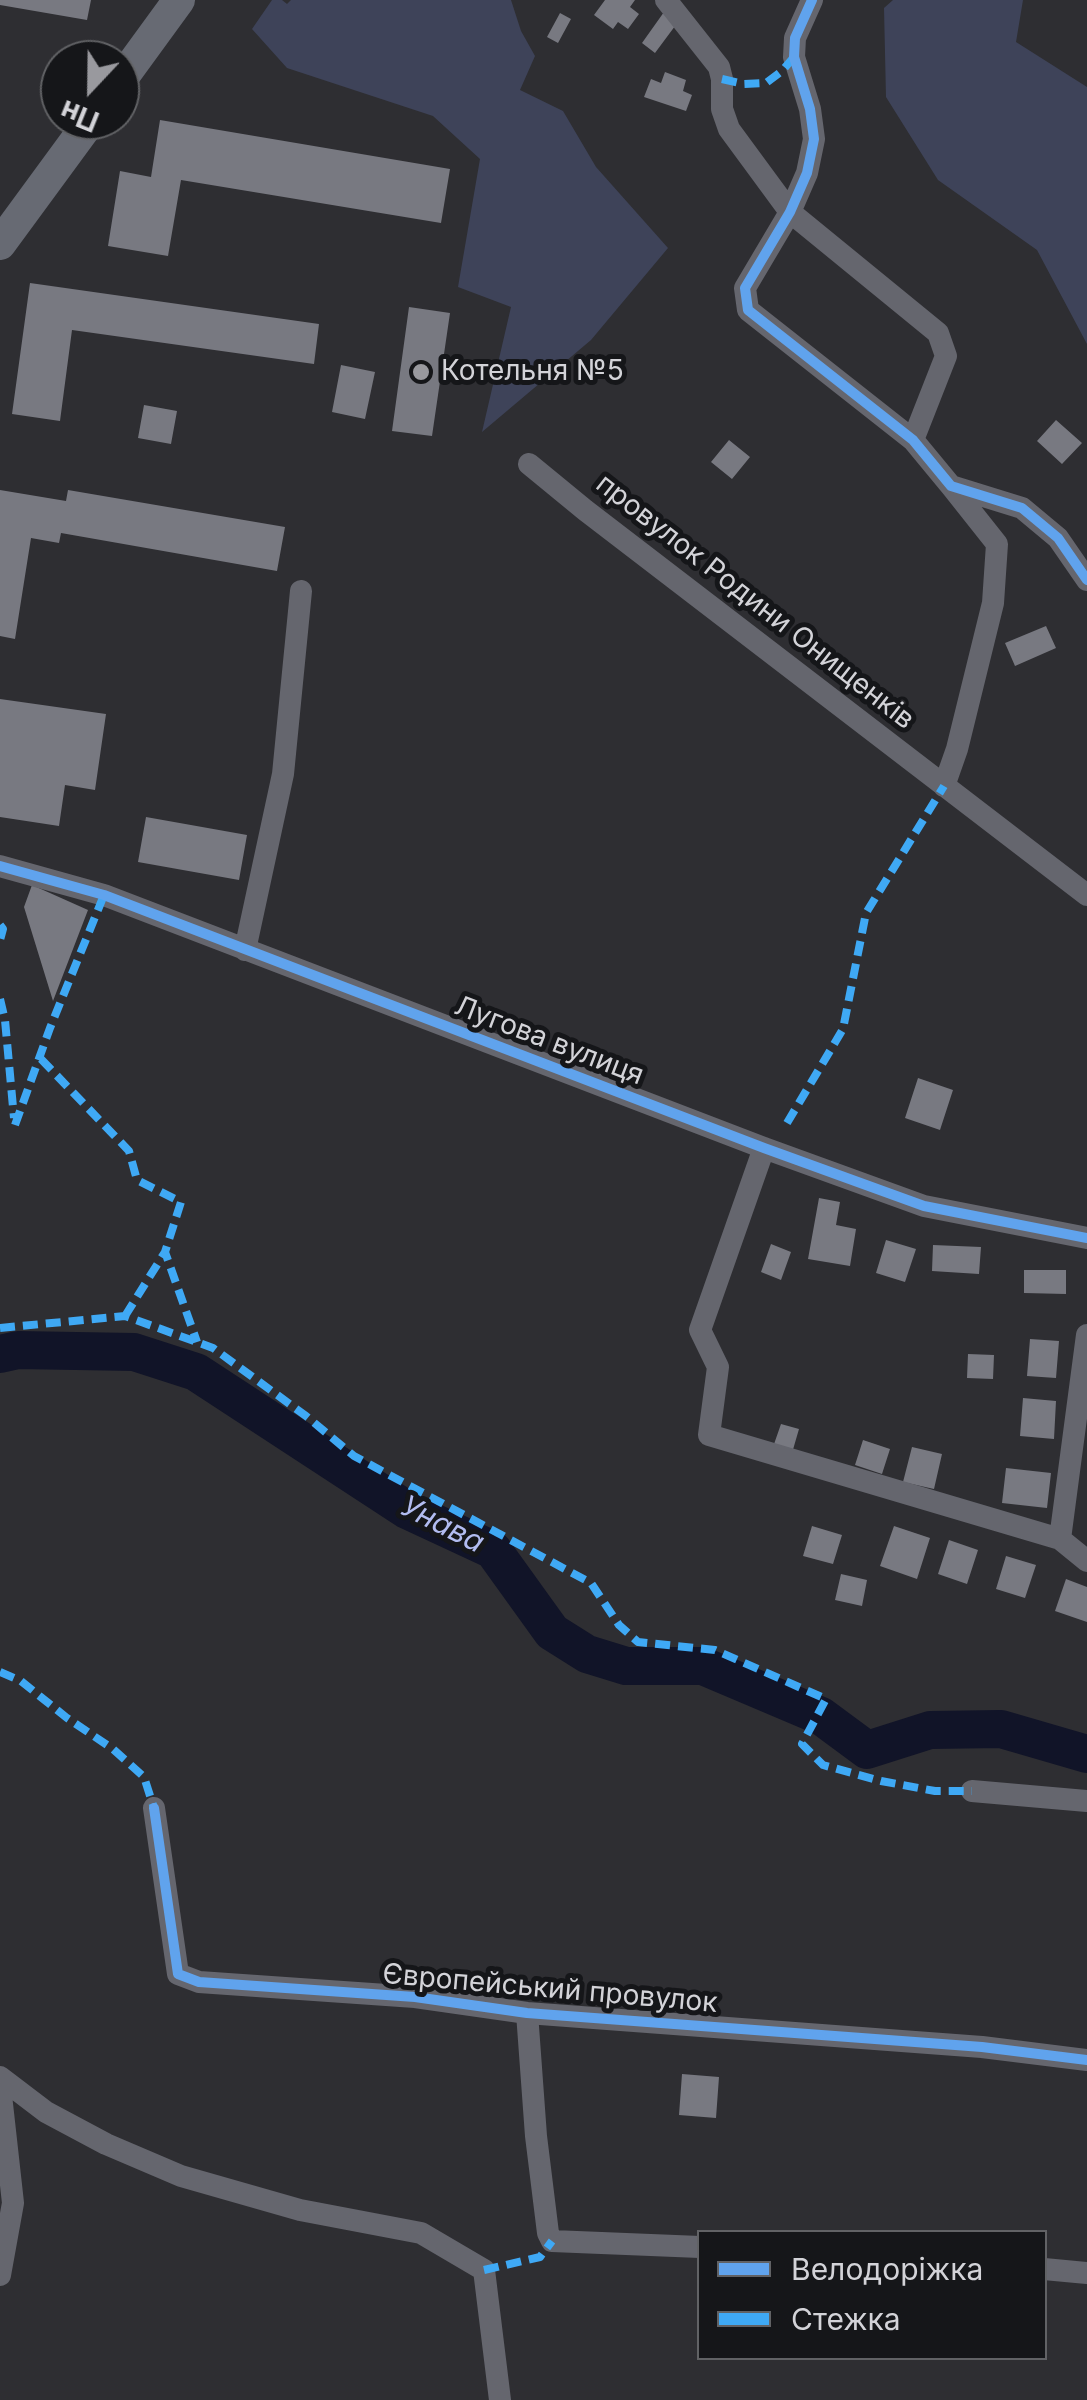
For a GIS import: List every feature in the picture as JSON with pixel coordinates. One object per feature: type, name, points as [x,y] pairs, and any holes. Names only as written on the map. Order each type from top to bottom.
[{"type":"street","points":[[140,53],[180,0]]},
{"type":"street","points":[[666,0],[719,67],[722,108],[729,129],[790,212],[938,334],[946,356],[914,440]]},
{"type":"street","points":[[812,0],[795,38],[794,58],[814,138],[806,173],[790,212],[745,288],[748,310],[914,440],[997,544],[993,603],[944,786]]},
{"type":"street","points":[[0,244],[76,140]]},
{"type":"street","name":"провулок Родини Онищенків","points":[[529,464],[1087,895]]},
{"type":"street","points":[[952,486],[1022,508],[1058,538],[1087,580]]},
{"type":"street","points":[[245,950],[283,774],[301,591]]},
{"type":"street","name":"Лугова вулиця","points":[[0,866],[104,894],[924,1206],[1087,1238]]},
{"type":"street","points":[[764,1148],[700,1330],[718,1367],[709,1435],[1060,1539],[1087,1561]]},
{"type":"street","points":[[1060,1539],[1087,1335]]},
{"type":"street","points":[[972,1792],[1087,1801]]},
{"type":"street","name":"Європейський провулок","points":[[154,1808],[178,1974],[199,1982],[416,1998],[527,2013],[982,2048],[1087,2060]]},
{"type":"street","points":[[527,2013],[536,2136],[552,2241],[697,2247]]},
{"type":"street","points":[[0,2076],[46,2112],[106,2144],[180,2176],[300,2210],[421,2234],[484,2270],[500,2400]]},
{"type":"street","points":[[0,2086],[13,2203],[0,2275]]},
{"type":"street","points":[[1047,2269],[1087,2273]]},
{"type":"shaded area","points":[[272,0],[287,4],[291,0],[511,0],[521,31],[535,56],[520,90],[563,111],[596,167],[668,248],[591,340],[482,432],[511,307],[458,287],[480,159],[433,116],[287,68],[252,29]]},
{"type":"shaded area","points":[[893,0],[1023,0],[1016,42],[1087,87],[1087,344],[1037,250],[938,180],[886,97],[884,8]]},
{"type":"building","points":[[0,0],[91,0],[87,20],[0,5]]},
{"type":"building","points":[[605,0],[635,0],[630,7],[639,14],[628,29],[618,22],[613,29],[594,15]]},
{"type":"building","points":[[664,12],[678,22],[655,53],[642,43]]},
{"type":"building","points":[[560,13],[571,19],[558,43],[547,37]]},
{"type":"building","points":[[665,72],[686,80],[683,91],[692,95],[686,111],[644,97],[651,79],[661,83]]},
{"type":"building","points":[[160,120],[450,169],[441,223],[181,180],[168,256],[108,246],[120,171],[151,177]]},
{"type":"building","points":[[30,283],[319,324],[314,364],[72,330],[60,421],[12,414]]},
{"type":"building","name":"Котельня №5","points":[[409,307],[450,313],[432,436],[392,431]]},
{"type":"building","points":[[341,365],[375,372],[365,419],[332,412]]},
{"type":"building","points":[[144,405],[177,411],[171,444],[138,438]]},
{"type":"building","points":[[1056,420],[1082,443],[1062,464],[1037,441]]},
{"type":"building","points":[[729,440],[750,457],[732,479],[711,462]]},
{"type":"building","points":[[0,490],[66,501],[68,490],[285,527],[277,571],[61,533],[59,543],[31,538],[15,639],[0,636]]},
{"type":"building","points":[[1046,626],[1056,648],[1015,666],[1005,643]]},
{"type":"building","points":[[0,699],[106,714],[95,790],[65,785],[59,826],[0,817]]},
{"type":"building","points":[[146,817],[247,835],[239,880],[138,862]]},
{"type":"building","points":[[32,885],[88,910],[53,1001],[24,907]]},
{"type":"building","points":[[918,1078],[953,1090],[940,1130],[905,1118]]},
{"type":"building","points":[[819,1198],[840,1202],[836,1225],[856,1229],[850,1266],[808,1259]]},
{"type":"building","points":[[886,1240],[916,1249],[905,1282],[876,1273]]},
{"type":"building","points":[[771,1244],[791,1252],[781,1280],[761,1272]]},
{"type":"building","points":[[933,1245],[981,1247],[979,1274],[932,1271]]},
{"type":"building","points":[[1024,1270],[1066,1270],[1066,1294],[1024,1293]]},
{"type":"building","points":[[1030,1339],[1059,1341],[1056,1378],[1027,1376]]},
{"type":"building","points":[[968,1354],[994,1355],[993,1379],[967,1378]]},
{"type":"building","points":[[1023,1398],[1056,1401],[1054,1439],[1020,1436]]},
{"type":"building","points":[[781,1424],[799,1429],[792,1453],[773,1447]]},
{"type":"building","points":[[863,1440],[890,1449],[882,1474],[855,1465]]},
{"type":"building","points":[[912,1447],[942,1454],[934,1489],[903,1482]]},
{"type":"building","points":[[1006,1468],[1051,1473],[1047,1508],[1002,1503]]},
{"type":"building","points":[[812,1526],[842,1535],[833,1564],[803,1556]]},
{"type":"building","points":[[894,1526],[930,1538],[917,1579],[880,1566]]},
{"type":"building","points":[[949,1540],[978,1550],[967,1584],[938,1574]]},
{"type":"building","points":[[1006,1556],[1036,1565],[1025,1598],[996,1589]]},
{"type":"building","points":[[841,1574],[867,1580],[862,1606],[835,1600]]},
{"type":"building","points":[[1066,1579],[1087,1587],[1087,1622],[1055,1611]]},
{"type":"building","points":[[682,2074],[719,2077],[716,2118],[679,2115]]},
{"type":"waterway","name":"Унава","points":[[0,1354],[18,1350],[134,1352],[196,1372],[407,1510],[493,1550],[552,1632],[587,1654],[626,1666],[703,1666],[821,1716],[867,1750],[930,1730],[1001,1729],[1087,1754]]},
{"type":"marked path","points":[[722,79],[766,83],[794,57]]},
{"type":"marked path","points":[[787,1123],[843,1029],[866,913],[944,786]]},
{"type":"marked path","points":[[15,1125],[104,895]]},
{"type":"marked path","points":[[0,925],[0,940]]},
{"type":"marked path","points":[[0,999],[14,1118]]},
{"type":"marked path","points":[[41,1059],[129,1151],[137,1180],[181,1202],[165,1252],[197,1342]]},
{"type":"marked path","points":[[125,1316],[165,1252]]},
{"type":"marked path","points":[[0,1328],[125,1316],[213,1348],[354,1456],[591,1583],[619,1625],[638,1642],[715,1650],[826,1699],[802,1744],[823,1765],[935,1791],[972,1791]]},
{"type":"marked path","points":[[0,1672],[21,1681],[113,1749],[144,1777],[154,1808]]},
{"type":"marked path","points":[[484,2270],[540,2257],[552,2241]]},
{"type":"cycle path","points":[[812,0],[795,38],[794,57],[810,109],[814,139],[807,173],[790,212],[745,288],[748,310],[913,440],[951,486],[1022,508],[1058,538],[1087,580]]},
{"type":"cycle path","points":[[0,866],[104,895],[924,1206],[1087,1238]]},
{"type":"cycle path","points":[[154,1808],[178,1974],[199,1982],[415,1997],[527,2013],[982,2047],[1087,2060]]},
{"type":"place","name":"Котельня №5","points":[[421,372]]}]
